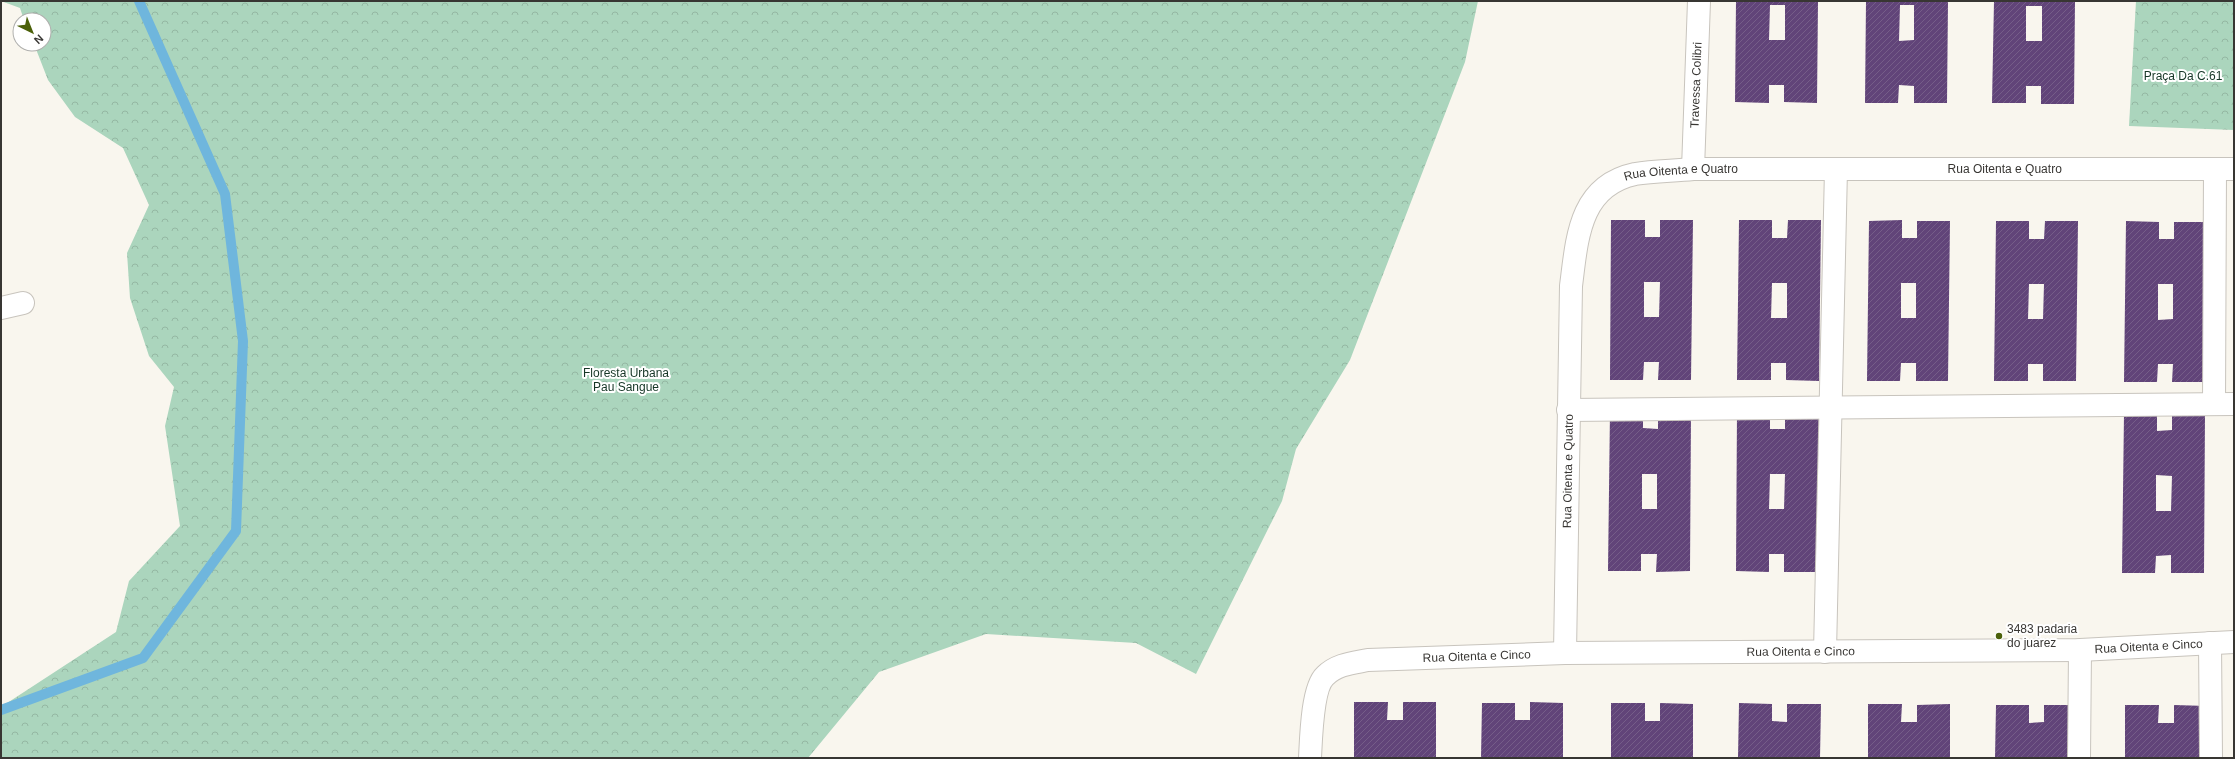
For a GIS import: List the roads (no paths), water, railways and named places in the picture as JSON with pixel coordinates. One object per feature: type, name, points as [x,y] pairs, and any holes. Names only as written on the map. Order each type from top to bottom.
[{"type":"street","name":"Travessa Colibri","points":[[1693,169],[1699,1]]},
{"type":"street","name":"Rua Oitenta e Quatro","points":[[1565,653],[1571,286],[1576,246],[1585,214],[1597,193],[1616,180],[1636,174],[1693,169],[2225,169]]},
{"type":"street","points":[[1825,652],[1832,408],[1836,169]]},
{"type":"street","points":[[1568,410],[2224,404],[2225,169]]},
{"type":"street","points":[[1,308],[23,303]]},
{"type":"street","name":"Rua Oitenta e Cinco","points":[[1310,758],[1314,705],[1324,676],[1341,665],[1368,660],[1565,653],[2080,650],[2234,642]]},
{"type":"street","points":[[2210,643],[2211,758]]},
{"type":"street","points":[[2079,758],[2080,650]]},
{"type":"waterway","points":[[1,710],[143,658],[236,531],[243,341],[225,194],[139,1]]},
{"type":"place","name":"3483 padaria do juarez","points":[[1999,636]]},
{"type":"park label","name":"Praça Da C.61","points":[[2183,76]]},
{"type":"park label","name":"Floresta Urbana Pau Sangue","points":[[626,380]]}]
